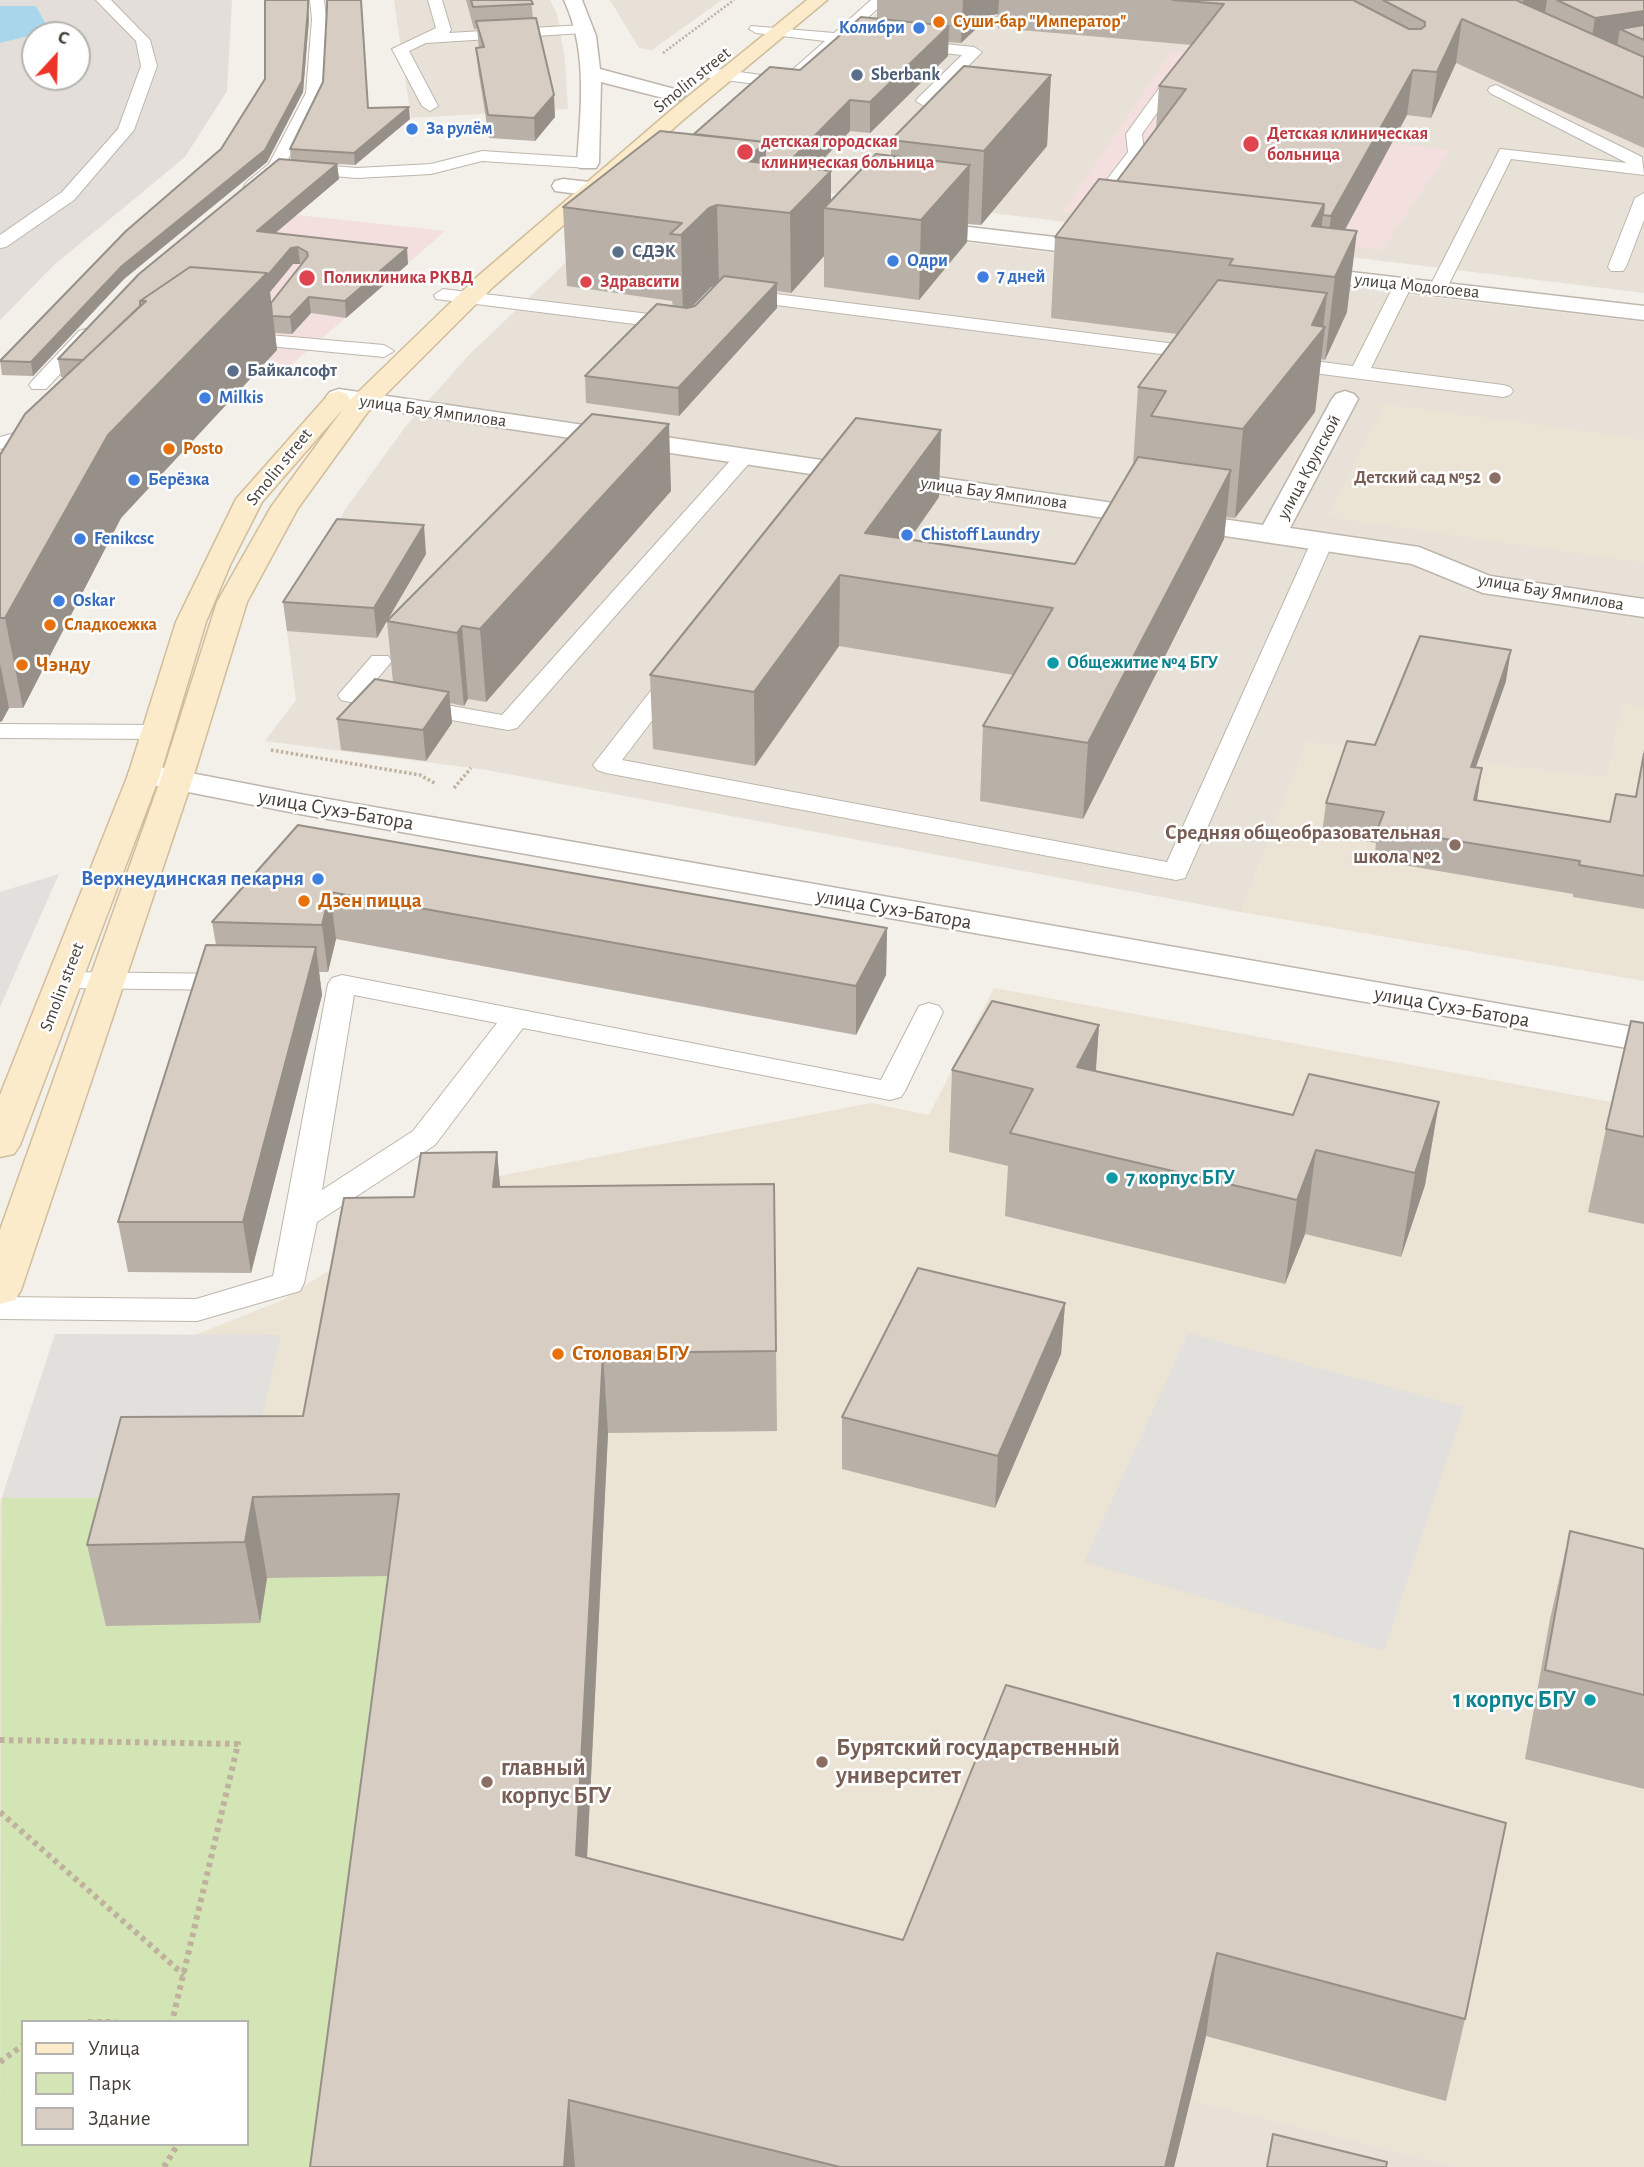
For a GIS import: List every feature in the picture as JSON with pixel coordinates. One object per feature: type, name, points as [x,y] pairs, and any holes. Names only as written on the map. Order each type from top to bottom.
[{"type":"main road","points":[[768,30],[792,0]]},
{"type":"main road","points":[[0,1290],[107,980],[160,778],[232,602],[285,507],[352,399],[592,189],[715,74],[768,30],[818,0]]},
{"type":"main road","name":"Smolin street","points":[[0,1145],[65,980],[160,778],[158,732],[191,622],[250,499],[352,399],[384,351],[407,328],[587,163],[675,95],[715,74]]},
{"type":"street","points":[[572,0],[580,11],[592,73],[587,163]]},
{"type":"street","points":[[592,73],[675,95]]},
{"type":"street","points":[[563,186],[651,196]]},
{"type":"street","points":[[900,226],[1132,253]]},
{"type":"street","name":"улица Модогоева","points":[[1281,271],[1644,313]]},
{"type":"street","name":"улица Бау Ямпилова","points":[[352,399],[1419,556],[1483,584],[1644,608]]},
{"type":"street","name":"улица Крупской","points":[[1272,535],[1345,399]]},
{"type":"street","name":"улица Сухэ-Батора","points":[[160,778],[1644,1040]]},
{"type":"lane","points":[[0,243],[68,196],[126,130],[149,66],[143,40],[103,0]]},
{"type":"lane","points":[[244,193],[276,167],[314,93],[319,19],[317,0]]},
{"type":"lane","points":[[430,106],[400,49],[444,30],[435,0]]},
{"type":"lane","points":[[715,74],[786,83],[880,0]]},
{"type":"lane","points":[[985,23],[1057,11]]},
{"type":"lane","points":[[424,39],[583,29]]},
{"type":"lane","points":[[768,30],[974,52],[924,101]]},
{"type":"lane","points":[[1065,245],[1136,152],[1133,134],[1183,65]]},
{"type":"lane","points":[[1496,90],[1644,168]]},
{"type":"lane","points":[[1438,288],[1506,153],[1644,168]]},
{"type":"lane","points":[[276,167],[357,173],[382,172],[431,169],[482,156],[587,163]]},
{"type":"lane","points":[[1617,267],[1644,198]]},
{"type":"lane","points":[[1359,373],[1403,285]]},
{"type":"lane","points":[[720,293],[1228,356]]},
{"type":"lane","points":[[443,295],[688,325],[696,317]]},
{"type":"lane","points":[[244,339],[259,320]]},
{"type":"lane","points":[[39,385],[96,325]]},
{"type":"lane","points":[[220,337],[384,351]]},
{"type":"lane","points":[[1268,361],[1503,391]]},
{"type":"lane","points":[[16,462],[31,442],[66,415]]},
{"type":"lane","points":[[0,443],[47,429]]},
{"type":"lane","points":[[380,661],[350,695],[508,723],[745,456]]},
{"type":"lane","points":[[817,491],[833,470]]},
{"type":"lane","points":[[690,656],[606,765],[1176,872],[1322,542]]},
{"type":"lane","points":[[0,731],[158,732]]},
{"type":"lane","points":[[65,980],[260,982]]},
{"type":"lane","points":[[0,1308],[197,1310],[288,1283],[302,1217],[329,984],[890,1091],[929,1012]]},
{"type":"lane","points":[[302,1217],[424,1138],[516,1018]]},
{"type":"path","points":[[658,54],[667,52],[734,0]]},
{"type":"path","points":[[271,751],[289,751],[420,775],[437,785]]},
{"type":"path","points":[[454,788],[471,768]]},
{"type":"path","points":[[0,1740],[238,1744],[173,2020]]},
{"type":"path","points":[[0,1812],[184,1975]]},
{"type":"path","points":[[0,2062],[21,2046]]},
{"type":"path","points":[[164,2167],[177,2146]]},
{"type":"shaded area","points":[[0,0],[232,0],[227,91],[185,157],[53,266],[0,320],[0,43],[21,38],[21,91],[91,91],[91,21],[44,21],[36,6],[0,6]]},
{"type":"shaded area","points":[[394,0],[550,0],[557,14],[565,60],[568,109],[411,118]]},
{"type":"shaded area","points":[[610,0],[722,0],[652,50],[639,48]]},
{"type":"shaded area","points":[[891,0],[1425,0],[1644,108],[1644,293],[667,173],[796,87]]},
{"type":"shaded area","name":"Детская клиническая больница","points":[[1172,51],[1204,54],[1338,137],[1450,150],[1382,250],[1062,212]]},
{"type":"shaded area","points":[[628,203],[1644,322],[1644,707],[1622,705],[1607,778],[1307,742],[1241,912],[487,770],[265,741],[296,700],[287,631],[344,511],[406,426],[468,356]]},
{"type":"shaded area","name":"Поликлиника РКВД","points":[[297,215],[445,231],[289,367],[257,356],[204,292]]},
{"type":"shaded area","name":"Детский сад №52","points":[[1385,404],[1644,439],[1644,563],[1327,517]]},
{"type":"shaded area","name":"Средняя общеобразовательная школа №2","points":[[1622,704],[1644,707],[1644,981],[1241,912],[1307,742],[1607,778]]},
{"type":"shaded area","points":[[59,874],[0,1007],[0,892]]},
{"type":"shaded area","name":"Бурятский государственный университет","points":[[994,988],[1644,1108],[1644,2167],[1457,2167],[1191,2101],[1174,2167],[0,2167],[0,1503],[55,1334],[195,1335],[283,1300],[464,1183],[871,1103],[929,1115]]},
{"type":"shaded area","points":[[1188,1333],[1464,1407],[1384,1651],[1084,1562]]},
{"type":"shaded area","points":[[55,1334],[281,1335],[243,1498],[2,1498]]},
{"type":"shaded area","points":[[1190,2100],[1457,2167],[1174,2167]]},
{"type":"green space","points":[[2,1498],[138,1498],[260,1623],[267,1578],[409,1575],[336,2167],[0,2167]]},
{"type":"water","points":[[0,6],[36,6],[44,21],[21,21],[21,38],[0,43]]},
{"type":"building","points":[[265,0],[308,0],[308,8],[302,81],[265,150],[122,266],[31,362],[0,361],[126,231],[221,149],[265,79]]},
{"type":"building","points":[[327,0],[361,0],[368,108],[409,107],[354,153],[290,149],[323,82]]},
{"type":"building","points":[[471,0],[531,0],[533,4],[473,7]]},
{"type":"building","points":[[1173,0],[1353,0],[1409,29],[1421,29],[1425,22],[1383,0],[1516,0],[1644,57],[1644,98],[1462,19],[1437,72],[1413,70],[1331,216],[1323,215],[1324,204],[1117,181],[1186,89],[1159,86],[1224,4]]},
{"type":"building","points":[[1557,0],[1644,0],[1644,11],[1595,18]]},
{"type":"building","points":[[861,17],[949,26],[870,102],[850,100],[785,166],[765,163],[765,142],[694,134],[770,67],[800,70]]},
{"type":"building","points":[[536,18],[554,95],[534,118],[488,115],[476,48],[484,47],[476,21]]},
{"type":"building","points":[[1644,25],[1644,40],[1620,29]]},
{"type":"building","points":[[964,66],[1051,75],[984,151],[891,140]]},
{"type":"building","points":[[660,131],[765,142],[746,161],[831,171],[790,213],[717,205],[709,208],[681,235],[670,234],[682,223],[563,207]]},
{"type":"building","points":[[876,154],[970,165],[921,220],[824,208]]},
{"type":"building","points":[[279,159],[337,164],[257,231],[407,248],[345,301],[309,297],[290,317],[272,316],[271,303],[308,256],[307,252],[298,247],[291,248],[268,275],[190,267],[140,301],[140,306],[83,360],[58,359],[139,274]]},
{"type":"building","points":[[1099,179],[1324,204],[1312,226],[1357,231],[1335,277],[1229,265],[1233,259],[1055,237]]},
{"type":"building","points":[[190,267],[267,273],[108,435],[5,618],[0,618],[0,455],[25,414],[146,301],[140,301]]},
{"type":"building","points":[[724,276],[777,283],[678,388],[585,376],[657,304],[687,308],[695,306]]},
{"type":"building","points":[[1218,280],[1327,293],[1312,325],[1325,327],[1243,429],[1151,416],[1166,391],[1138,387]]},
{"type":"building","points":[[592,414],[669,424],[480,629],[462,626],[457,633],[387,621]]},
{"type":"building","points":[[856,418],[941,430],[865,533],[1075,564],[1138,457],[1231,470],[1088,743],[983,726],[1053,608],[840,575],[754,692],[650,675]]},
{"type":"building","points":[[337,519],[424,525],[374,608],[283,602]]},
{"type":"building","points":[[1420,636],[1511,650],[1471,767],[1482,768],[1474,800],[1610,822],[1616,794],[1636,797],[1644,754],[1644,876],[1579,865],[1580,861],[1378,828],[1384,812],[1326,803],[1347,741],[1375,745]]},
{"type":"building","points":[[375,679],[449,692],[423,730],[337,719]]},
{"type":"building","points":[[298,825],[887,928],[856,986],[330,892],[322,925],[212,922]]},
{"type":"building","points":[[206,945],[316,947],[243,1222],[118,1222]]},
{"type":"building","points":[[992,1001],[1099,1025],[1077,1067],[1293,1115],[1309,1074],[1439,1102],[1415,1173],[1316,1150],[1297,1200],[1010,1133],[1033,1089],[952,1070]]},
{"type":"building","points":[[1631,1021],[1644,1023],[1644,1137],[1606,1129]]},
{"type":"building","points":[[497,1152],[493,1187],[774,1184],[776,1351],[603,1353],[576,1855],[903,1940],[1006,1685],[1506,1823],[1465,2019],[1217,1953],[1165,2167],[840,2167],[569,2100],[564,2167],[310,2167],[399,1494],[253,1497],[245,1542],[87,1545],[121,1417],[303,1416],[344,1198],[414,1197],[421,1153]]},
{"type":"building","points":[[918,1268],[1065,1303],[998,1456],[842,1417]]},
{"type":"building","points":[[1570,1531],[1644,1549],[1644,1695],[1545,1670]]},
{"type":"building","points":[[1273,2134],[1387,2162],[1386,2167],[1267,2167]]},
{"type":"place","name":"Суши-бар \"Император\"","points":[[939,22]]},
{"type":"place","name":"Колибри","points":[[919,28]]},
{"type":"place","name":"Sberbank","points":[[857,75]]},
{"type":"place","name":"За рулём","points":[[412,129]]},
{"type":"place","name":"Детская клиническая больница","points":[[1251,144]]},
{"type":"place","name":"детская городская клиническая больница","points":[[745,152]]},
{"type":"place","name":"СДЭК","points":[[618,252]]},
{"type":"place","name":"Одри","points":[[893,261]]},
{"type":"place","name":"7 дней","points":[[983,277]]},
{"type":"place","name":"Поликлиника РКВД","points":[[307,278]]},
{"type":"place","name":"Здравсити","points":[[586,282]]},
{"type":"place","name":"Байкалсофт","points":[[233,371]]},
{"type":"place","name":"Milkis","points":[[205,398]]},
{"type":"place","name":"Posto","points":[[169,449]]},
{"type":"place","name":"Детский сад №52","points":[[1495,478]]},
{"type":"place","name":"Берёзка","points":[[134,480]]},
{"type":"place","name":"Chistoff Laundry","points":[[907,535]]},
{"type":"place","name":"Fenikcsc","points":[[80,539]]},
{"type":"place","name":"Oskar","points":[[59,601]]},
{"type":"place","name":"Сладкоежка","points":[[50,625]]},
{"type":"place","name":"Общежитие №4 БГУ","points":[[1053,663]]},
{"type":"place","name":"Чэнду","points":[[22,665]]},
{"type":"place","name":"Средняя общеобразовательная школа №2","points":[[1455,845]]},
{"type":"place","name":"Верхнеудинская пекарня","points":[[318,879]]},
{"type":"place","name":"Дзен пицца","points":[[304,901]]},
{"type":"place","name":"7 корпус БГУ","points":[[1112,1178]]},
{"type":"place","name":"Столовая БГУ","points":[[558,1354]]},
{"type":"place","name":"1 корпус БГУ","points":[[1590,1700]]},
{"type":"place","name":"Бурятский государственный университет","points":[[822,1762]]},
{"type":"place","name":"главный корпус БГУ","points":[[487,1782]]}]
